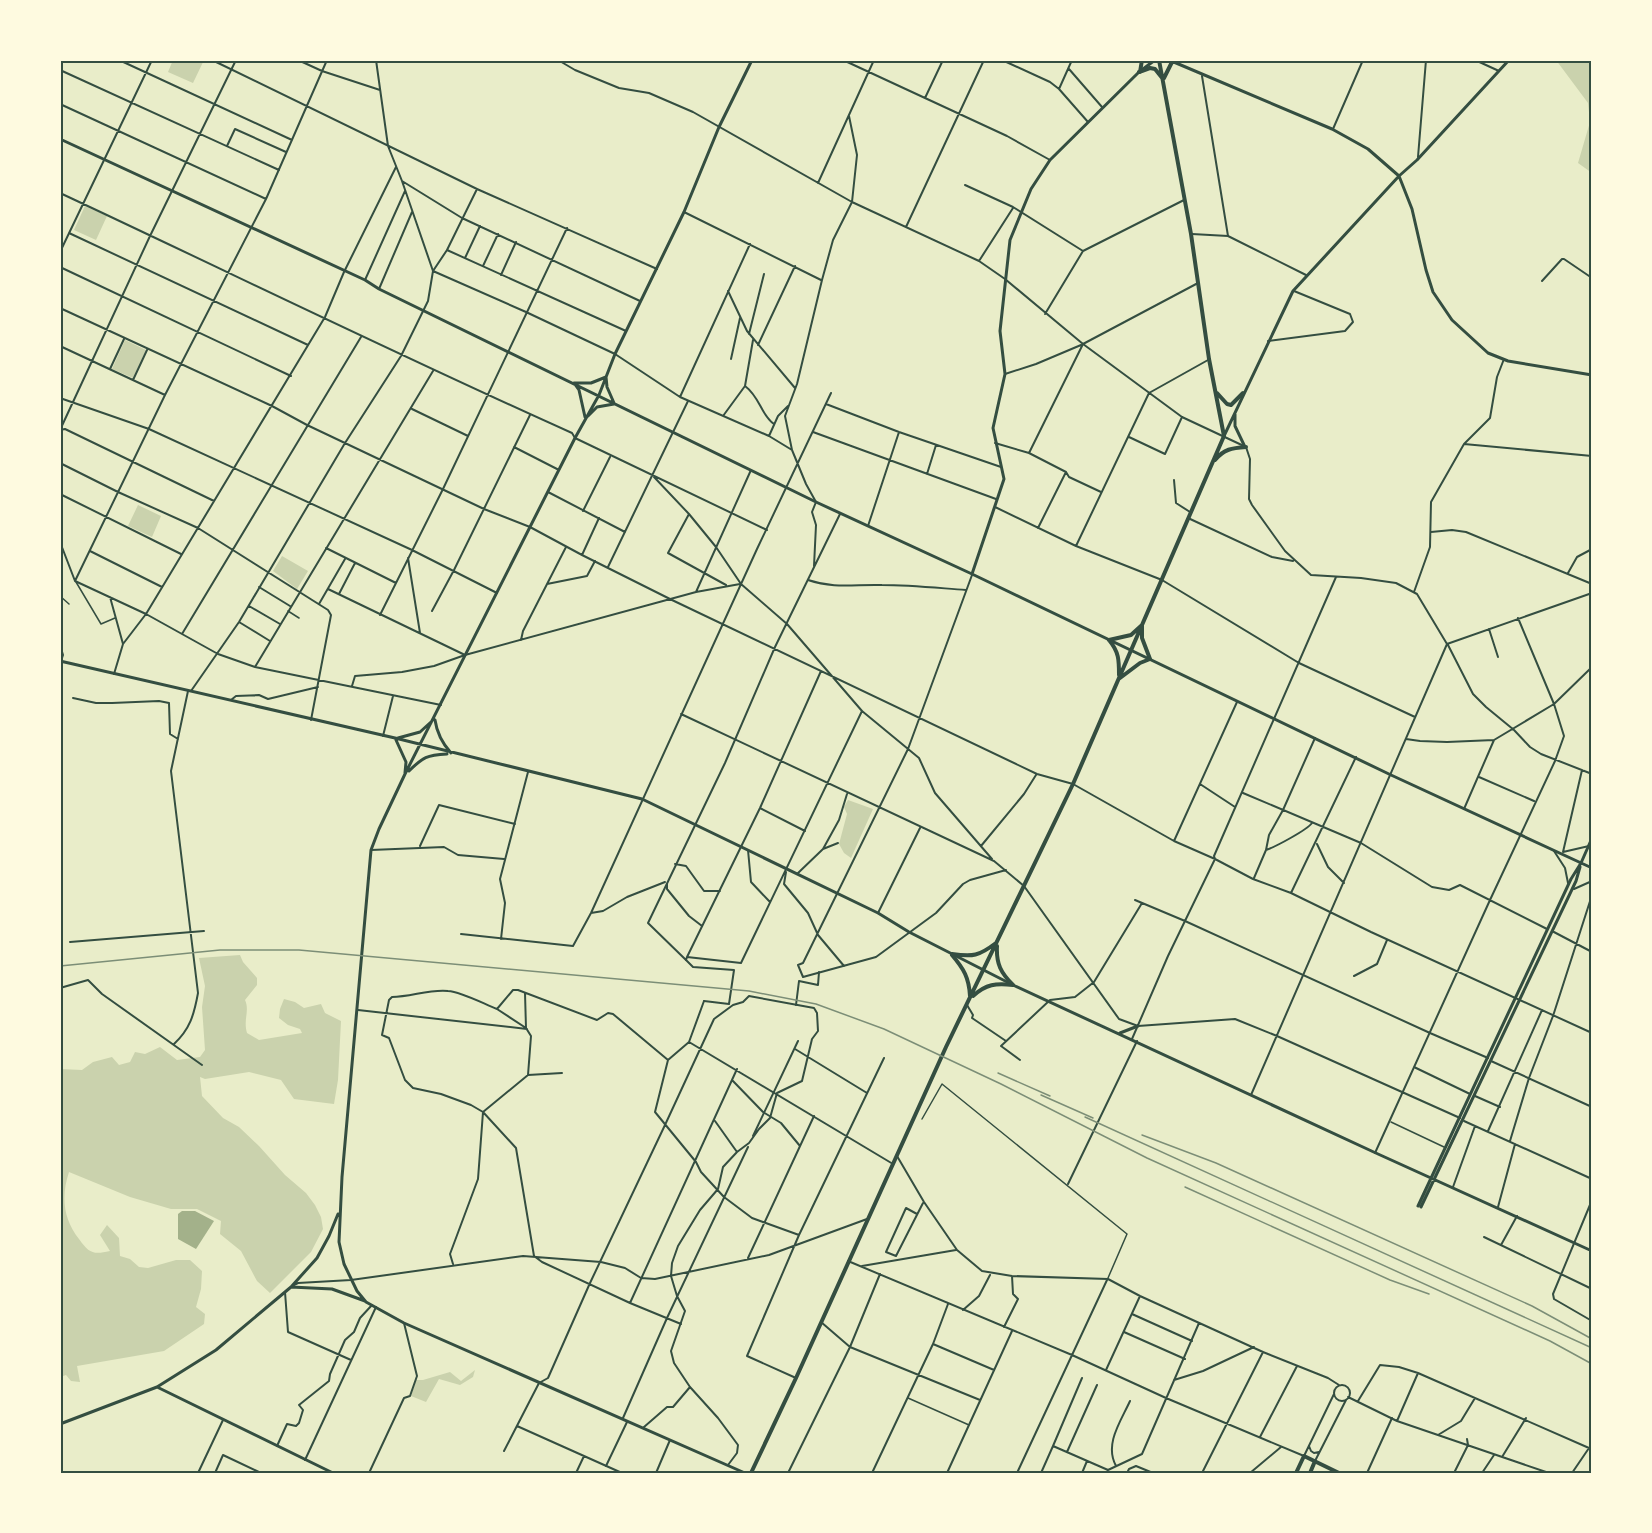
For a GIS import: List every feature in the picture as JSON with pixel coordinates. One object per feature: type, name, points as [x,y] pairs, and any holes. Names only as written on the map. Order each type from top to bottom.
[{"type":"main road","points":[[1139,72],[1142,60]]},
{"type":"main road","points":[[751,1473],[946,1047],[1073,784],[1224,436],[1209,359],[1191,234],[1164,80],[1157,60]]},
{"type":"main road","points":[[1164,80],[1169,65],[1177,61]]},
{"type":"main road","points":[[1139,72],[1150,68],[1155,69],[1164,80]]},
{"type":"main road","points":[[1217,392],[1227,404],[1231,405],[1243,393]]},
{"type":"main road","points":[[1213,462],[1221,452],[1246,447]]},
{"type":"main road","points":[[1119,678],[1119,657],[1116,648],[1109,640],[1131,635],[1142,626]]},
{"type":"main road","points":[[1119,678],[1140,663],[1150,659],[1142,638],[1142,626]]},
{"type":"main road","points":[[952,954],[970,957],[983,953],[997,943]]},
{"type":"main road","points":[[997,943],[996,959],[1002,973],[1013,985]]},
{"type":"main road","points":[[952,954],[964,969],[969,981],[970,998]]},
{"type":"main road","points":[[970,998],[984,986],[999,983],[1013,985]]},
{"type":"main road","points":[[1296,1473],[1304,1456],[1339,1473]]},
{"type":"main road","points":[[1310,1473],[1316,1461]]},
{"type":"street","points":[[119,60],[292,140]]},
{"type":"street","points":[[60,252],[152,60]]},
{"type":"street","points":[[212,60],[477,189],[657,269]]},
{"type":"street","points":[[60,430],[136,264],[236,60]]},
{"type":"street","points":[[298,60],[381,90]]},
{"type":"street","points":[[75,581],[226,272],[266,199],[305,105],[327,60]]},
{"type":"street","points":[[174,1044],[185,1034],[195,1009],[198,993],[171,771],[189,691],[249,606],[345,443],[402,356],[428,301],[432,271],[388,146],[376,60]]},
{"type":"street","points":[[558,60],[575,70],[619,88],[649,93],[693,112],[852,202],[979,261],[1005,279],[1083,344],[1182,417],[1246,447]]},
{"type":"street","points":[[366,1302],[351,1280],[344,1264],[339,1242],[371,850],[405,774],[599,395],[615,354],[684,212],[719,127],[752,60]]},
{"type":"street","points":[[843,60],[926,98],[1050,160]]},
{"type":"street","points":[[818,183],[874,60]]},
{"type":"street","points":[[926,98],[943,60]]},
{"type":"street","points":[[906,227],[984,60]]},
{"type":"street","points":[[1002,60],[1059,88],[1088,122]]},
{"type":"street","points":[[1059,88],[1072,60]]},
{"type":"street","points":[[1006,870],[963,884],[936,913],[876,957],[803,977],[798,965],[803,963],[818,935],[908,749],[967,590],[1004,479],[993,428],[1005,374],[1000,331],[1010,240],[1031,189],[1050,160],[1139,72],[1157,60]]},
{"type":"street","points":[[1169,60],[1177,61],[1332,129],[1368,149],[1399,176],[1412,209],[1426,270],[1438,301],[1452,320],[1488,353],[1522,364],[1592,375]]},
{"type":"street","points":[[1332,129],[1363,60]]},
{"type":"street","points":[[1417,160],[1426,60]]},
{"type":"street","points":[[1475,60],[1499,71]]},
{"type":"street","points":[[1224,436],[1293,291],[1509,60]]},
{"type":"street","points":[[1069,69],[1103,108]]},
{"type":"street","points":[[60,70],[279,170]]},
{"type":"street","points":[[1202,73],[1228,236]]},
{"type":"street","points":[[60,104],[266,199]]},
{"type":"street","points":[[816,502],[792,450],[785,416],[795,388],[833,240],[852,202],[857,155],[849,116]]},
{"type":"street","points":[[227,146],[235,129],[287,153]]},
{"type":"street","points":[[60,139],[365,280],[379,290],[816,502],[1592,868]]},
{"type":"street","points":[[114,674],[123,644],[146,614],[325,317],[344,272],[396,166]]},
{"type":"street","points":[[402,181],[462,218],[642,301]]},
{"type":"street","points":[[965,185],[1013,207],[1083,251]]},
{"type":"street","points":[[432,271],[447,250],[477,189]]},
{"type":"street","points":[[365,280],[405,191]]},
{"type":"street","points":[[60,193],[325,317],[402,356],[572,433],[575,438],[611,456],[767,530]]},
{"type":"street","points":[[1045,314],[1083,251],[1185,199]]},
{"type":"street","points":[[979,261],[1013,207]]},
{"type":"street","points":[[379,290],[412,212]]},
{"type":"street","points":[[684,212],[822,280]]},
{"type":"street","points":[[465,258],[480,226]]},
{"type":"street","points":[[380,615],[443,489],[567,228]]},
{"type":"street","points":[[69,233],[309,345]]},
{"type":"street","points":[[483,266],[498,234]]},
{"type":"street","points":[[1191,234],[1228,236],[1306,275]]},
{"type":"street","points":[[501,275],[516,242]]},
{"type":"street","points":[[680,397],[750,244]]},
{"type":"street","points":[[447,250],[626,332]]},
{"type":"street","points":[[1542,281],[1562,259],[1592,278]]},
{"type":"street","points":[[60,267],[291,376]]},
{"type":"street","points":[[758,345],[795,267]]},
{"type":"street","points":[[432,271],[615,354],[680,397],[769,436],[792,450]]},
{"type":"street","points":[[749,334],[764,274]]},
{"type":"street","points":[[1005,374],[1083,344],[1198,283]]},
{"type":"street","points":[[728,291],[749,334],[795,388]]},
{"type":"street","points":[[1268,341],[1346,331],[1353,322],[1350,314],[1293,291]]},
{"type":"street","points":[[60,308],[272,406],[484,509],[530,527],[672,600],[1037,774],[1073,784],[1174,841],[1253,879],[1291,893],[1592,1033]]},
{"type":"street","points":[[731,359],[740,318]]},
{"type":"street","points":[[182,634],[362,337]]},
{"type":"street","points":[[110,369],[125,339]]},
{"type":"street","points":[[723,416],[745,386],[753,339]]},
{"type":"street","points":[[1029,453],[1083,344]]},
{"type":"street","points":[[60,345],[165,395]]},
{"type":"street","points":[[134,380],[148,349]]},
{"type":"street","points":[[1076,546],[1149,393],[1209,359]]},
{"type":"street","points":[[1414,592],[1430,547],[1431,502],[1464,444],[1490,418],[1497,377],[1504,359]]},
{"type":"street","points":[[255,667],[343,518],[412,410],[434,371]]},
{"type":"street","points":[[573,383],[591,383],[606,377]]},
{"type":"street","points":[[606,377],[607,387],[615,404]]},
{"type":"street","points":[[573,383],[579,390],[585,420]]},
{"type":"street","points":[[745,386],[757,398],[767,418],[774,424]]},
{"type":"street","points":[[461,934],[573,946],[591,913],[831,393]]},
{"type":"street","points":[[60,398],[148,429],[412,550],[497,593]]},
{"type":"street","points":[[608,567],[688,400]]},
{"type":"street","points":[[585,420],[597,407],[615,404]]},
{"type":"street","points":[[826,404],[1001,467]]},
{"type":"street","points":[[769,436],[778,416],[789,406]]},
{"type":"street","points":[[412,410],[468,436]]},
{"type":"street","points":[[1234,412],[1235,426],[1250,459],[1249,499],[1285,551],[1311,575],[1396,583],[1417,594],[1478,700],[1514,729],[1530,747],[1555,761],[1592,774]]},
{"type":"street","points":[[432,611],[530,415]]},
{"type":"street","points":[[1129,437],[1165,454],[1182,417]]},
{"type":"street","points":[[60,430],[65,429],[214,501]]},
{"type":"street","points":[[813,432],[998,500]]},
{"type":"street","points":[[868,526],[899,432]]},
{"type":"street","points":[[995,443],[1029,453],[1066,472],[1069,477],[1101,492]]},
{"type":"street","points":[[1464,444],[1592,456]]},
{"type":"street","points":[[927,474],[936,445]]},
{"type":"street","points":[[514,447],[559,470]]},
{"type":"street","points":[[583,511],[611,456]]},
{"type":"street","points":[[60,463],[198,528],[328,610],[331,615],[311,720]]},
{"type":"street","points":[[696,592],[751,470]]},
{"type":"street","points":[[1038,528],[1066,472]]},
{"type":"street","points":[[652,475],[716,547],[741,584],[787,624],[862,711],[919,758],[926,779],[935,793],[994,861],[1024,886],[1119,1019],[1138,1026]]},
{"type":"street","points":[[1174,480],[1176,503],[1190,512]]},
{"type":"street","points":[[548,492],[625,532]]},
{"type":"street","points":[[60,494],[181,555]]},
{"type":"street","points":[[813,569],[816,525],[812,512],[816,502]]},
{"type":"street","points":[[995,507],[1076,546],[1162,580],[1299,663],[1415,717]]},
{"type":"street","points":[[799,1235],[752,1218],[724,1197],[701,1172],[696,1162],[655,1112],[668,1060],[689,1042],[704,1001],[729,1004],[734,970],[693,967],[648,923],[735,738],[774,647],[841,513]]},
{"type":"street","points":[[689,514],[668,553],[727,585]]},
{"type":"street","points":[[582,555],[599,518]]},
{"type":"street","points":[[1188,518],[1272,557],[1295,561]]},
{"type":"street","points":[[1430,532],[1452,530],[1466,532],[1592,584]]},
{"type":"street","points":[[60,542],[75,581],[146,614],[217,654],[255,667],[441,705]]},
{"type":"street","points":[[521,640],[523,631],[566,547]]},
{"type":"street","points":[[326,548],[396,583]]},
{"type":"street","points":[[1568,573],[1577,557],[1592,549]]},
{"type":"street","points":[[90,551],[162,587]]},
{"type":"street","points":[[319,604],[345,558]]},
{"type":"street","points":[[408,558],[420,633]]},
{"type":"street","points":[[547,584],[586,576],[594,561]]},
{"type":"street","points":[[339,594],[355,563]]},
{"type":"street","points":[[1132,1039],[1215,859],[1214,856],[1336,577]]},
{"type":"street","points":[[808,580],[843,587],[883,585],[967,590]]},
{"type":"street","points":[[352,686],[355,676],[402,672],[434,666],[465,655],[696,592],[741,584]]},
{"type":"street","points":[[259,587],[290,606]]},
{"type":"street","points":[[328,589],[465,655]]},
{"type":"street","points":[[1251,1095],[1447,644],[1592,593]]},
{"type":"street","points":[[110,597],[123,644]]},
{"type":"street","points":[[249,606],[280,624]]},
{"type":"street","points":[[1375,1153],[1555,761],[1564,736],[1554,704],[1518,618]]},
{"type":"street","points":[[239,622],[270,641]]},
{"type":"street","points":[[1489,629],[1498,657]]},
{"type":"street","points":[[60,645],[63,656],[61,661],[395,738],[642,799],[878,913],[909,932],[1013,985],[1050,1000],[1375,1153],[1592,1251]]},
{"type":"street","points":[[1406,739],[1438,742],[1494,740],[1554,704],[1592,667]]},
{"type":"street","points":[[686,959],[760,808],[821,671]]},
{"type":"street","points":[[230,701],[236,696],[259,695],[268,699],[318,687]]},
{"type":"street","points":[[383,736],[393,696]]},
{"type":"street","points":[[73,698],[96,703],[159,701],[169,703],[170,735],[178,738]]},
{"type":"street","points":[[1174,841],[1237,702]]},
{"type":"street","points":[[686,959],[741,963],[862,711]]},
{"type":"street","points":[[681,714],[994,861]]},
{"type":"street","points":[[395,738],[420,732],[435,718]]},
{"type":"street","points":[[435,718],[437,733],[451,753]]},
{"type":"street","points":[[395,738],[406,762],[405,774]]},
{"type":"street","points":[[1253,879],[1266,850],[1269,835],[1283,810],[1315,738]]},
{"type":"street","points":[[1464,809],[1494,740]]},
{"type":"street","points":[[405,774],[420,759],[429,755],[451,753]]},
{"type":"street","points":[[1291,893],[1356,757]]},
{"type":"street","points":[[1563,852],[1582,770]]},
{"type":"street","points":[[501,939],[505,903],[500,879],[529,771]]},
{"type":"street","points":[[981,846],[1024,794],[1037,774]]},
{"type":"street","points":[[1479,777],[1535,801]]},
{"type":"street","points":[[1200,784],[1236,808]]},
{"type":"street","points":[[797,874],[823,849],[839,820],[847,793]]},
{"type":"street","points":[[1243,793],[1361,843],[1432,887],[1449,890],[1460,885],[1592,952]]},
{"type":"street","points":[[420,847],[439,805],[514,824]]},
{"type":"street","points":[[760,808],[805,831]]},
{"type":"street","points":[[1266,850],[1278,846],[1310,827],[1312,823]]},
{"type":"street","points":[[878,913],[920,828]]},
{"type":"street","points":[[1462,1119],[1431,1178],[1420,1207],[1436,1180],[1462,1119],[1472,1095],[1520,999],[1569,884],[1592,838]]},
{"type":"street","points":[[1316,842],[1328,867],[1344,883]]},
{"type":"street","points":[[823,849],[838,843]]},
{"type":"street","points":[[1554,851],[1563,852],[1589,846]]},
{"type":"street","points":[[371,850],[444,847],[458,855],[506,859]]},
{"type":"street","points":[[748,850],[751,882],[770,902]]},
{"type":"street","points":[[1554,851],[1565,868],[1569,884]]},
{"type":"street","points":[[1490,1059],[1515,997],[1571,890],[1581,863]]},
{"type":"street","points":[[675,864],[686,866],[704,891],[720,891]]},
{"type":"street","points":[[787,869],[784,884],[808,913],[818,935],[844,966]]},
{"type":"street","points":[[591,913],[603,911],[627,897],[667,881]]},
{"type":"street","points":[[667,881],[667,889],[689,916],[702,926]]},
{"type":"street","points":[[1571,890],[1592,881]]},
{"type":"street","points":[[1510,1141],[1529,1078],[1553,1016],[1592,895]]},
{"type":"street","points":[[1135,900],[1592,1107]]},
{"type":"street","points":[[1020,1060],[1001,1046],[1050,1000],[1075,997],[1094,982],[1142,903]]},
{"type":"street","points":[[70,942],[204,931]]},
{"type":"street","points":[[1354,976],[1377,964],[1387,939]]},
{"type":"street","points":[[814,1008],[796,1005],[799,981],[818,985],[819,971]]},
{"type":"street","points":[[60,988],[88,980],[102,994],[202,1065]]},
{"type":"street","points":[[497,1009],[513,990],[518,990],[597,1020],[608,1013],[613,1014],[668,1060]]},
{"type":"street","points":[[527,1029],[497,1009],[449,991],[392,997],[389,1000],[382,1035],[389,1038],[405,1080],[413,1088],[441,1094],[471,1105],[483,1112],[516,1148],[534,1256],[542,1262],[630,1303],[681,1324]]},
{"type":"street","points":[[525,993],[527,1029],[531,1036],[528,1075]]},
{"type":"street","points":[[504,1451],[539,1383],[548,1378],[714,1019],[733,1005],[744,1002],[749,996],[814,1008],[817,1013],[818,1031],[812,1039],[802,1081],[777,1093],[771,1115],[749,1143],[723,1167],[718,1189],[684,1234],[672,1263],[671,1276],[677,1296],[685,1311],[671,1351],[674,1363],[690,1388],[718,1418],[738,1445],[737,1453],[728,1465]]},
{"type":"street","points":[[967,1005],[973,1014],[972,1018],[1006,1041]]},
{"type":"street","points":[[358,1010],[527,1029]]},
{"type":"street","points":[[1487,1132],[1542,1010]]},
{"type":"street","points":[[1120,1034],[1138,1026],[1235,1019],[1592,1179]]},
{"type":"street","points":[[623,1418],[677,1296],[798,1041]]},
{"type":"street","points":[[1068,1184],[1137,1041]]},
{"type":"street","points":[[689,1042],[893,1164]]},
{"type":"street","points":[[794,1049],[867,1093]]},
{"type":"street","points":[[796,1378],[747,1356],[799,1235],[884,1058]]},
{"type":"street","points":[[1414,1067],[1500,1107]]},
{"type":"street","points":[[630,1303],[737,1069]]},
{"type":"street","points":[[454,1266],[450,1254],[478,1179],[483,1112],[528,1075],[562,1073]]},
{"type":"street","points":[[732,1080],[763,1112],[782,1123],[800,1146]]},
{"type":"street","points":[[748,1259],[814,1116]]},
{"type":"street","points":[[715,1121],[738,1152]]},
{"type":"street","points":[[1453,1188],[1475,1126]]},
{"type":"street","points":[[1498,1207],[1515,1144]]},
{"type":"street","points":[[897,1156],[924,1202],[957,1250],[982,1271],[1012,1276],[1108,1279],[1263,1352],[1328,1378],[1339,1385],[1344,1385],[1348,1388],[1347,1398],[1316,1461]]},
{"type":"street","points":[[1592,1200],[1552,1294],[1554,1299],[1592,1321]]},
{"type":"street","points":[[918,1214],[906,1208],[886,1252],[896,1256],[918,1214],[924,1202]]},
{"type":"street","points":[[60,1424],[157,1387],[216,1350],[291,1287],[317,1258],[340,1210]]},
{"type":"street","points":[[1501,1246],[1517,1216]]},
{"type":"street","points":[[291,1287],[298,1283],[351,1280],[508,1257],[534,1256],[601,1262],[625,1268],[641,1278],[655,1279],[688,1274],[769,1255],[867,1219]]},
{"type":"street","points":[[1484,1237],[1592,1288]]},
{"type":"street","points":[[862,1266],[957,1250]]},
{"type":"street","points":[[848,1261],[1304,1456],[1335,1388],[1339,1385]]},
{"type":"street","points":[[788,1473],[850,1347],[880,1274]]},
{"type":"street","points":[[963,1310],[979,1296],[991,1274]]},
{"type":"street","points":[[1004,1327],[1018,1299],[1013,1294],[1012,1276]]},
{"type":"street","points":[[1017,1473],[1108,1279]]},
{"type":"street","points":[[291,1287],[332,1289],[366,1302],[404,1323],[745,1473]]},
{"type":"street","points":[[285,1292],[288,1332],[352,1360]]},
{"type":"street","points":[[1106,1370],[1140,1296]]},
{"type":"street","points":[[872,1473],[933,1344],[948,1304]]},
{"type":"street","points":[[277,1446],[287,1424],[296,1426],[299,1423],[303,1410],[299,1405],[302,1401],[329,1381],[345,1341],[354,1332],[360,1318],[374,1306]]},
{"type":"street","points":[[305,1460],[352,1360],[374,1306]]},
{"type":"street","points":[[1132,1314],[1192,1342]]},
{"type":"street","points":[[821,1322],[850,1347],[980,1400]]},
{"type":"street","points":[[369,1473],[404,1398],[410,1396],[417,1376],[404,1323]]},
{"type":"street","points":[[1053,1446],[1107,1471],[1142,1454],[1199,1323]]},
{"type":"street","points":[[947,1473],[1012,1331]]},
{"type":"street","points":[[1124,1332],[1185,1359]]},
{"type":"street","points":[[933,1344],[994,1370]]},
{"type":"street","points":[[1174,1380],[1203,1371],[1254,1347]]},
{"type":"street","points":[[1202,1473],[1263,1352]]},
{"type":"street","points":[[1358,1401],[1380,1365],[1418,1372],[1526,1418],[1589,1448],[1572,1473]]},
{"type":"street","points":[[1260,1437],[1297,1366]]},
{"type":"street","points":[[1397,1421],[1418,1372]]},
{"type":"street","points":[[1041,1473],[1082,1378]]},
{"type":"street","points":[[1067,1452],[1097,1385]]},
{"type":"street","points":[[157,1387],[333,1473]]},
{"type":"street","points":[[644,1428],[667,1407],[673,1407],[690,1388]]},
{"type":"street","points":[[1334,1394],[1338,1400],[1347,1398],[1358,1401],[1397,1421],[1549,1473]]},
{"type":"street","points":[[1438,1435],[1461,1421],[1475,1397]]},
{"type":"street","points":[[1116,1466],[1112,1459],[1111,1447],[1130,1401]]},
{"type":"street","points":[[1367,1473],[1392,1418]]},
{"type":"street","points":[[1503,1456],[1526,1418]]},
{"type":"street","points":[[198,1473],[223,1420]]},
{"type":"street","points":[[606,1466],[627,1420]]},
{"type":"street","points":[[517,1426],[622,1473]]},
{"type":"street","points":[[1454,1473],[1468,1445],[1467,1438]]},
{"type":"street","points":[[656,1473],[670,1440]]},
{"type":"street","points":[[1309,1446],[1314,1453],[1321,1451]]},
{"type":"street","points":[[1250,1473],[1281,1447]]},
{"type":"street","points":[[1482,1473],[1495,1454]]},
{"type":"street","points":[[215,1473],[224,1455],[261,1473]]},
{"type":"street","points":[[576,1473],[584,1456]]},
{"type":"street","points":[[1082,1473],[1087,1461]]},
{"type":"street","points":[[1127,1473],[1136,1466],[1153,1473]]},
{"type":"street","points":[[608,1473],[610,1468]]},
{"type":"lane","points":[[60,560],[66,556]]},
{"type":"lane","points":[[75,581],[101,624],[116,617]]},
{"type":"lane","points":[[60,596],[69,604]]},
{"type":"lane","points":[[288,611],[299,618]]},
{"type":"lane","points":[[922,1119],[942,1084],[1127,1234],[1108,1279]]},
{"type":"lane","points":[[1390,1122],[1446,1148]]},
{"type":"lane","points":[[907,1398],[969,1425]]},
{"type":"shaded area","points":[[173,60],[204,60],[193,83],[168,72]]},
{"type":"shaded area","points":[[1556,60],[1592,60],[1592,173],[1578,163],[1590,122],[1588,103]]},
{"type":"shaded area","points":[[85,206],[107,216],[96,240],[74,230]]},
{"type":"shaded area","points":[[125,340],[146,350],[133,378],[112,369]]},
{"type":"shaded area","points":[[138,505],[161,516],[152,537],[128,526]]},
{"type":"shaded area","points":[[282,556],[308,571],[297,589],[273,571]]},
{"type":"shaded area","points":[[848,800],[873,809],[851,858],[844,853],[839,844],[847,814],[844,807]]},
{"type":"shaded area","points":[[240,955],[257,978],[257,985],[245,1000],[247,1033],[259,1040],[302,1033],[300,1029],[288,1025],[279,1018],[284,999],[304,1008],[321,1004],[325,1013],[341,1021],[338,1080],[334,1104],[294,1099],[281,1080],[249,1072],[205,1079],[200,1077],[202,1096],[223,1118],[239,1127],[285,1175],[306,1193],[321,1217],[323,1229],[311,1252],[270,1293],[257,1281],[241,1251],[220,1234],[221,1221],[197,1209],[171,1209],[130,1197],[69,1172],[64,1198],[65,1207],[74,1231],[86,1247],[95,1253],[110,1251],[100,1235],[107,1225],[119,1238],[120,1256],[130,1259],[139,1267],[148,1268],[176,1260],[190,1260],[202,1271],[201,1289],[196,1307],[205,1314],[204,1324],[164,1351],[77,1366],[80,1382],[71,1381],[66,1375],[60,1377],[60,1069],[82,1070],[93,1062],[112,1057],[119,1065],[130,1062],[135,1052],[145,1054],[160,1047],[177,1060],[200,1057],[205,1050],[202,1007],[205,986],[199,958]]},
{"type":"shaded area","points":[[182,1211],[195,1211],[214,1221],[196,1249],[178,1239],[178,1214]]},
{"type":"shaded area","points":[[475,1370],[473,1377],[460,1385],[439,1379],[426,1402],[411,1396],[416,1380],[450,1372],[461,1381]]},
{"type":"railway","points":[[60,966],[220,950],[299,950],[749,991],[816,1004],[884,1029],[1001,1084],[1147,1158],[1550,1341],[1592,1364]]},
{"type":"railway","points":[[998,1073],[1050,1096]]},
{"type":"railway","points":[[1041,1095],[1093,1118]]},
{"type":"railway","points":[[1085,1117],[1592,1348]]},
{"type":"railway","points":[[1142,1135],[1216,1163],[1532,1306],[1592,1339]]},
{"type":"railway","points":[[1185,1187],[1390,1280],[1429,1294]]}]
